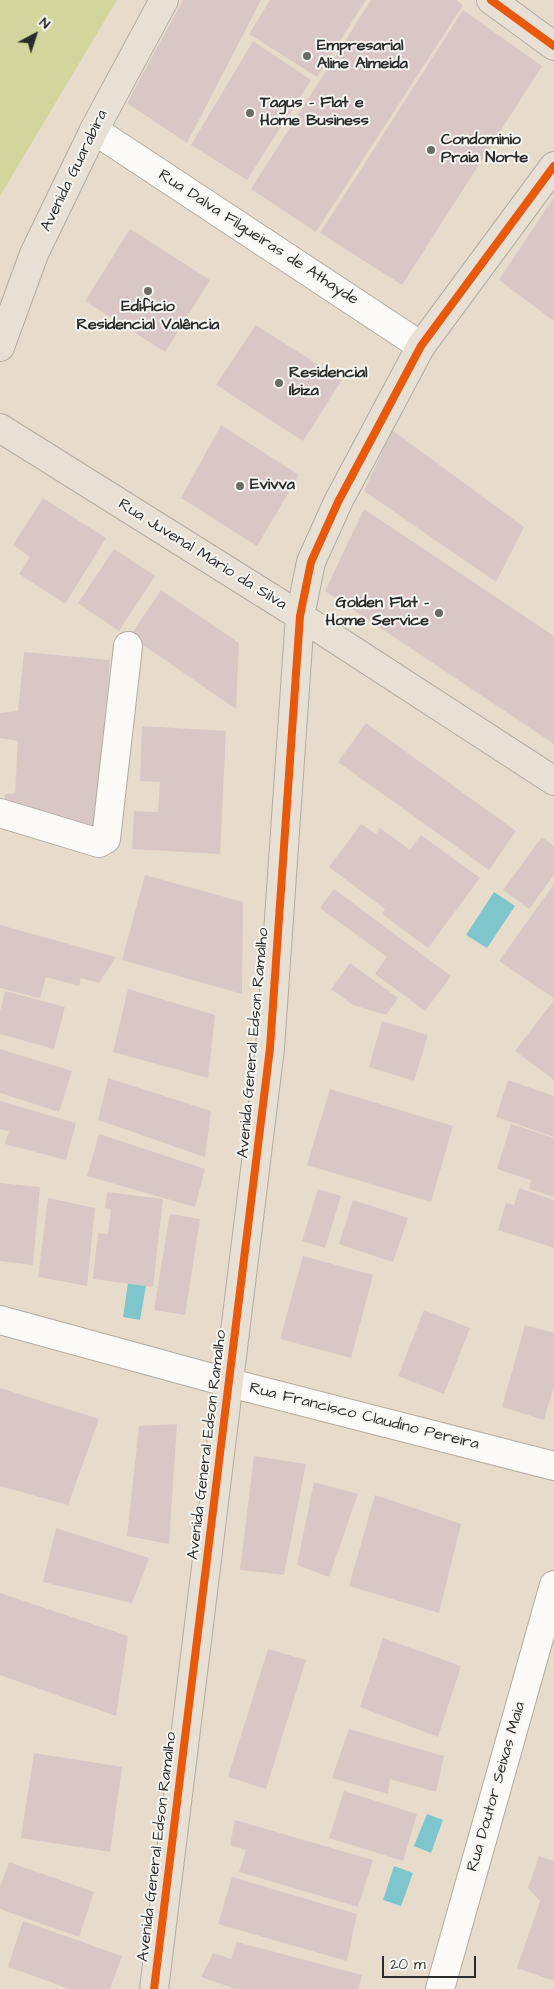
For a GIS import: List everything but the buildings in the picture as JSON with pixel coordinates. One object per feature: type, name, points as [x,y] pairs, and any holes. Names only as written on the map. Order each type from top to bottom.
[{"type":"main road","name":"Avenida Guarabira","points":[[0,348],[34,254],[94,130],[164,0]]},
{"type":"main road","points":[[491,0],[554,46]]},
{"type":"main road","name":"Avenida General Edson Ramalho","points":[[154,1989],[270,1048],[300,616],[311,562],[338,502],[421,346],[554,166]]},
{"type":"main road","name":"Rua Juvenal Mário da Silva","points":[[0,428],[300,616],[554,781]]},
{"type":"street","name":"Rua Dalva Filgueiras de Athayde","points":[[94,130],[421,346]]},
{"type":"street","points":[[0,813],[99,843],[106,839],[128,646]]},
{"type":"street","name":"Rua Francisco Claudino Pereira","points":[[0,1320],[230,1383],[554,1466]]},
{"type":"street","name":"Rua Doutor Seixas Maia","points":[[440,1989],[554,1585]]},
{"type":"green space","points":[[0,0],[117,0],[0,196]]},
{"type":"water","points":[[494,892],[515,906],[487,948],[466,935]]},
{"type":"water","points":[[128,1283],[146,1286],[140,1320],[123,1317]]},
{"type":"water","points":[[427,1814],[443,1820],[431,1853],[414,1846]]},
{"type":"water","points":[[394,1866],[413,1873],[401,1906],[383,1900]]},
{"type":"cycle path","points":[[491,0],[554,46]]},
{"type":"cycle path","points":[[154,1989],[270,1048],[300,616],[311,562],[338,502],[421,346],[554,166]]},
{"type":"place","name":"Empresarial Aline Almeida","points":[[307,56]]},
{"type":"place","name":"Tagus - Flat e Home Business","points":[[250,113]]},
{"type":"place","name":"Condominio Praia Norte","points":[[431,150]]},
{"type":"place","name":"Edifício Residencial Valência","points":[[148,291]]},
{"type":"place","name":"Residencial Ibiza","points":[[279,383]]},
{"type":"place","name":"Evivva","points":[[240,486]]},
{"type":"place","name":"Golden Flat - Home Service","points":[[439,613]]}]
